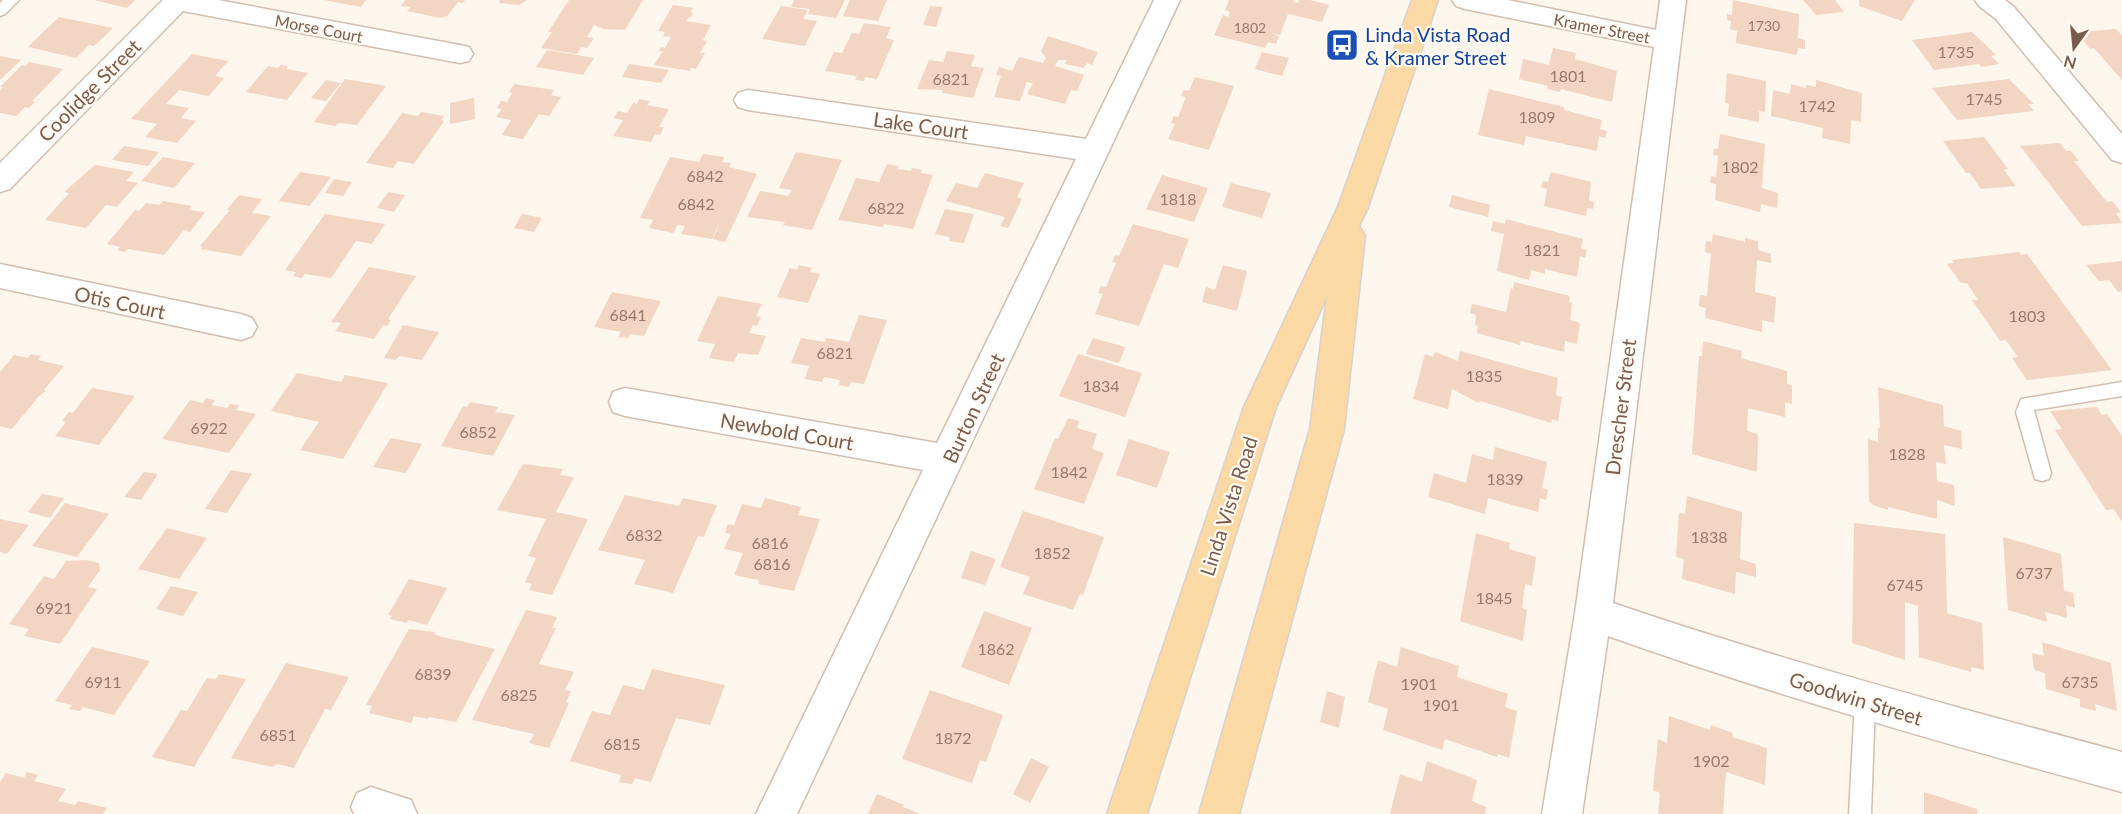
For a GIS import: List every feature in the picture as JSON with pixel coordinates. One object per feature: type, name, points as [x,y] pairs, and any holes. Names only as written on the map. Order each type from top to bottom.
[{"type":"main road","name":"Linda Vista Road","points":[[1127,814],[1260,407],[1353,207],[1425,0]]},
{"type":"main road","name":"Linda Vista Road","points":[[1219,814],[1327,429],[1353,207]]},
{"type":"street","name":"Burton Street","points":[[776,814],[1167,0]]},
{"type":"street","name":"Kramer Street","points":[[1465,0],[1668,41]]},
{"type":"street","name":"Drescher Street","points":[[1562,814],[1593,613],[1673,0]]},
{"type":"street","points":[[1988,0],[2005,13],[2122,153]]},
{"type":"street","name":"Morse Court","points":[[177,1],[460,54]]},
{"type":"street","name":"Coolidge Street","points":[[0,181],[177,1]]},
{"type":"street","name":"Lake Court","points":[[748,100],[1094,151]]},
{"type":"street","name":"Otis Court","points":[[0,276],[241,327]]},
{"type":"street","name":"Newbold Court","points":[[625,402],[948,460]]},
{"type":"street","name":"Goodwin Street","points":[[1593,613],[1668,640],[1865,702],[2122,772]]},
{"type":"lane","points":[[0,11],[12,0]]},
{"type":"lane","points":[[2042,472],[2025,412],[2026,404],[2122,389]]},
{"type":"lane","points":[[1860,814],[1865,702]]},
{"type":"building","points":[[94,0],[135,0],[127,8]]},
{"type":"building","points":[[324,0],[366,0],[361,7]]},
{"type":"building","points":[[405,0],[465,0],[463,3],[458,2],[447,16],[440,18],[407,11],[410,7],[401,6]]},
{"type":"building","points":[[500,0],[527,0],[519,5],[499,3]]},
{"type":"building","points":[[569,0],[643,0],[625,30],[604,29],[594,25],[587,37],[594,38],[587,48],[581,47],[577,54],[541,48],[552,32],[548,32]]},
{"type":"building","points":[[794,0],[845,0],[836,18],[808,14],[810,9],[791,7]]},
{"type":"building","points":[[850,0],[887,0],[878,21],[843,16]]},
{"type":"building","points":[[1229,0],[1294,0],[1293,2],[1298,3],[1299,0],[1310,0],[1329,5],[1322,22],[1288,14],[1280,35],[1271,33],[1279,36],[1276,44],[1268,42],[1265,48],[1214,35],[1223,15],[1228,17],[1230,12],[1225,10]]},
{"type":"building","points":[[1733,0],[1799,14],[1798,38],[1805,40],[1805,49],[1798,48],[1797,55],[1736,43],[1737,31],[1730,29],[1731,21],[1727,20],[1727,14],[1732,15]]},
{"type":"building","points":[[1803,0],[1835,0],[1844,12],[1816,15]]},
{"type":"building","points":[[1859,0],[1915,0],[1902,21],[1859,6]]},
{"type":"building","points":[[673,5],[693,8],[691,11],[693,14],[686,21],[711,25],[703,40],[707,41],[700,53],[705,53],[696,69],[691,68],[690,71],[654,65],[663,51],[659,51],[661,47],[665,48],[671,37],[663,36],[665,32],[658,31]]},
{"type":"building","points":[[781,6],[808,10],[803,19],[817,21],[805,46],[762,39]]},
{"type":"building","points":[[930,6],[943,7],[936,27],[923,25]]},
{"type":"building","points":[[59,17],[113,28],[94,46],[89,45],[76,58],[28,47]]},
{"type":"building","points":[[864,23],[891,27],[886,38],[894,40],[877,79],[865,77],[864,81],[855,80],[857,76],[825,71],[834,52],[842,53],[852,33],[859,34]]},
{"type":"building","points":[[2116,29],[2122,35],[2122,80],[2094,48],[2090,49],[2082,39],[2086,39],[2081,32]]},
{"type":"building","points":[[1972,32],[1996,55],[1991,56],[1999,64],[1981,67],[1979,64],[1934,70],[1912,40]]},
{"type":"building","points":[[1048,36],[1098,52],[1092,65],[1087,63],[1084,68],[1065,64],[1067,60],[1058,60],[1055,66],[1084,75],[1077,91],[1071,90],[1065,104],[1027,94],[1033,83],[1027,82],[1020,101],[994,97],[1001,76],[996,75],[999,67],[1012,71],[1019,57],[1043,63],[1046,58],[1041,51]]},
{"type":"building","points":[[1553,48],[1576,53],[1575,59],[1617,71],[1612,102],[1561,89],[1560,92],[1547,89],[1548,86],[1519,79],[1523,59],[1549,65]]},
{"type":"building","points":[[547,50],[594,58],[583,75],[536,67]]},
{"type":"building","points":[[947,51],[975,55],[971,66],[984,68],[973,98],[942,93],[943,90],[917,89],[929,60],[943,62]]},
{"type":"building","points":[[1262,52],[1289,58],[1282,76],[1255,69]]},
{"type":"building","points":[[192,54],[228,61],[215,76],[224,78],[209,96],[179,90],[166,104],[189,108],[181,118],[196,121],[177,143],[145,137],[157,124],[131,119]]},
{"type":"building","points":[[0,56],[21,60],[0,80]]},
{"type":"building","points":[[29,62],[63,69],[32,101],[35,102],[29,108],[25,107],[16,116],[0,113],[0,91],[3,87],[0,87],[22,65],[26,66]]},
{"type":"building","points":[[629,64],[669,70],[661,83],[622,77]]},
{"type":"building","points":[[281,65],[288,66],[286,69],[308,73],[287,100],[246,92],[268,66],[278,68]]},
{"type":"building","points":[[1727,73],[1766,81],[1765,112],[1759,111],[1759,122],[1728,116],[1729,104],[1725,103]]},
{"type":"building","points":[[1195,77],[1234,86],[1209,150],[1168,139],[1175,124],[1171,123],[1174,116],[1178,117],[1186,97],[1181,96],[1184,90],[1189,91]]},
{"type":"building","points":[[345,79],[386,86],[357,125],[338,123],[335,126],[314,122]]},
{"type":"building","points":[[2009,79],[2034,104],[2028,104],[2034,111],[1957,120],[1932,88]]},
{"type":"building","points":[[326,80],[341,83],[326,101],[311,98]]},
{"type":"building","points":[[1816,80],[1862,93],[1861,122],[1851,120],[1850,144],[1822,138],[1823,128],[1771,116],[1773,90],[1790,94],[1791,84],[1806,88],[1806,85],[1816,87]]},
{"type":"building","points":[[514,84],[554,90],[551,95],[561,97],[549,116],[539,114],[523,139],[502,135],[511,120],[496,117],[502,109],[497,108],[501,101],[507,102]]},
{"type":"building","points":[[1489,89],[1564,107],[1564,110],[1602,120],[1600,129],[1607,131],[1605,138],[1599,136],[1597,151],[1526,136],[1524,145],[1478,135]]},
{"type":"building","points":[[474,98],[475,119],[450,124],[450,103]]},
{"type":"building","points":[[639,99],[650,101],[647,105],[669,109],[659,127],[664,127],[660,135],[655,134],[651,142],[613,136],[623,120],[614,118],[618,111],[627,113],[633,103],[637,104]]},
{"type":"building","points":[[421,112],[444,116],[441,120],[444,121],[414,164],[398,161],[393,168],[366,163],[402,113],[418,116]]},
{"type":"building","points":[[1720,134],[1765,144],[1762,188],[1778,193],[1777,208],[1761,204],[1760,212],[1715,200],[1716,184],[1710,183],[1711,176],[1716,177],[1718,156],[1713,155],[1714,148],[1718,149]]},
{"type":"building","points":[[1984,137],[2008,169],[2004,170],[2016,186],[1981,189],[1970,173],[1966,173],[1943,141]]},
{"type":"building","points":[[2060,143],[2079,161],[2074,161],[2107,202],[2112,201],[2121,212],[2116,213],[2122,223],[2082,226],[2020,146]]},
{"type":"building","points":[[124,146],[159,152],[148,166],[112,160]]},
{"type":"building","points":[[796,152],[842,160],[812,230],[783,225],[785,222],[747,217],[760,191],[788,196],[792,190],[779,188]]},
{"type":"building","points":[[703,154],[724,157],[722,162],[731,163],[729,167],[757,174],[725,242],[713,239],[721,220],[712,239],[681,234],[685,226],[678,225],[673,233],[649,228],[653,220],[640,218],[670,157],[699,162]]},
{"type":"building","points":[[163,157],[195,163],[174,188],[141,181]]},
{"type":"building","points":[[887,164],[899,166],[897,169],[911,171],[912,168],[922,170],[920,173],[933,175],[913,229],[838,220],[856,178],[879,182]]},
{"type":"building","points":[[95,165],[134,172],[126,181],[138,183],[117,207],[106,205],[86,228],[45,220],[69,193],[64,192]]},
{"type":"building","points":[[300,172],[331,177],[310,206],[279,201]]},
{"type":"building","points":[[1551,172],[1591,182],[1589,200],[1594,202],[1593,209],[1587,208],[1586,216],[1544,206],[1547,189],[1541,187],[1543,181],[1548,182]]},
{"type":"building","points":[[985,173],[1024,183],[1017,197],[1022,199],[1008,228],[1000,226],[1005,217],[946,201],[956,183],[977,188]]},
{"type":"building","points":[[1162,175],[1208,188],[1194,222],[1146,209]]},
{"type":"building","points":[[334,179],[352,182],[343,196],[325,193]]},
{"type":"building","points":[[1231,183],[1271,193],[1262,218],[1222,207]]},
{"type":"building","points":[[388,192],[405,195],[394,212],[377,208]]},
{"type":"building","points":[[239,195],[262,199],[252,213],[271,216],[241,256],[201,249],[200,246],[230,210],[227,210]]},
{"type":"building","points":[[1452,195],[1490,205],[1488,217],[1449,207]]},
{"type":"building","points":[[163,201],[192,206],[189,210],[205,212],[190,232],[184,230],[164,255],[128,249],[125,252],[117,250],[120,247],[107,244],[135,210],[139,211],[146,203],[159,205]]},
{"type":"building","points":[[945,209],[974,214],[964,243],[949,241],[950,237],[935,234]]},
{"type":"building","points":[[325,214],[385,224],[372,244],[356,241],[331,278],[305,274],[302,278],[293,276],[296,272],[285,270]]},
{"type":"building","points":[[522,214],[542,218],[534,232],[514,228]]},
{"type":"building","points":[[1506,219],[1583,239],[1581,248],[1587,250],[1585,258],[1580,256],[1577,277],[1545,269],[1545,274],[1531,270],[1529,280],[1497,271],[1504,234],[1491,231],[1493,221],[1505,224]]},
{"type":"building","points":[[1133,224],[1189,239],[1178,268],[1164,264],[1139,326],[1095,314],[1103,294],[1098,293],[1101,286],[1106,287],[1116,263],[1112,262],[1115,255],[1119,256]]},
{"type":"building","points":[[1713,234],[1745,242],[1745,238],[1758,241],[1758,250],[1771,254],[1771,263],[1757,260],[1755,292],[1776,297],[1774,323],[1762,320],[1762,332],[1705,318],[1706,308],[1699,306],[1700,295],[1707,296],[1711,254],[1705,252],[1706,241],[1712,242]]},
{"type":"building","points":[[2019,252],[2021,255],[2027,254],[2112,370],[2027,380],[2012,358],[2018,357],[2006,340],[2000,341],[1972,300],[1978,300],[1967,283],[1961,283],[1947,264],[1954,263],[1952,260]]},
{"type":"building","points":[[2122,261],[2122,291],[2118,292],[2109,280],[2099,281],[2086,265]]},
{"type":"building","points":[[799,265],[812,268],[810,272],[820,274],[808,303],[777,297],[790,268],[797,270]]},
{"type":"building","points":[[1223,265],[1247,271],[1237,311],[1202,302],[1206,287],[1215,290]]},
{"type":"building","points":[[369,267],[416,276],[388,319],[391,320],[387,326],[383,325],[374,339],[335,331],[341,323],[331,322]]},
{"type":"building","points":[[1514,282],[1570,296],[1569,302],[1572,303],[1570,320],[1580,323],[1577,344],[1565,341],[1564,352],[1521,341],[1520,345],[1477,333],[1476,315],[1470,313],[1472,304],[1506,312]]},
{"type":"building","points":[[612,292],[661,301],[644,336],[630,334],[628,338],[618,337],[621,332],[594,327]]},
{"type":"building","points":[[718,296],[762,304],[756,316],[761,317],[757,326],[753,325],[749,333],[766,336],[758,355],[738,353],[734,362],[709,358],[715,344],[697,341]]},
{"type":"building","points":[[859,315],[887,320],[864,384],[851,382],[849,387],[839,385],[840,380],[824,377],[822,382],[805,379],[809,366],[791,363],[801,338],[825,342],[826,338],[849,342]]},
{"type":"building","points":[[403,325],[439,332],[422,360],[399,356],[396,360],[384,358]]},
{"type":"building","points":[[1093,338],[1125,347],[1119,363],[1086,354]]},
{"type":"building","points":[[1703,341],[1742,351],[1741,358],[1787,371],[1787,384],[1792,386],[1792,404],[1785,402],[1785,417],[1748,408],[1747,431],[1758,434],[1757,472],[1692,454],[1699,356],[1702,356]]},
{"type":"building","points":[[1460,351],[1558,378],[1556,395],[1562,397],[1558,421],[1552,419],[1551,423],[1480,401],[1479,403],[1452,389],[1448,409],[1413,399],[1425,354],[1433,357],[1435,352],[1458,361]]},
{"type":"building","points":[[31,354],[41,356],[38,360],[64,366],[44,390],[46,391],[39,396],[12,429],[0,426],[0,372],[14,355],[28,358]]},
{"type":"building","points":[[1078,354],[1142,373],[1125,417],[1059,396]]},
{"type":"building","points":[[297,373],[341,382],[345,375],[388,383],[343,459],[300,450],[319,422],[271,411]]},
{"type":"building","points":[[1878,387],[1943,405],[1944,426],[1961,431],[1962,449],[1944,445],[1946,464],[1936,462],[1937,481],[1954,485],[1955,506],[1937,500],[1937,519],[1888,507],[1888,510],[1873,505],[1869,501],[1868,439],[1878,442],[1878,428],[1880,428]]},
{"type":"building","points":[[92,388],[135,396],[99,445],[55,436],[66,422],[62,421],[69,412],[73,413]]},
{"type":"building","points":[[206,398],[215,400],[212,405],[227,408],[230,404],[239,405],[236,410],[256,414],[229,453],[162,439],[190,400],[203,403]]},
{"type":"building","points":[[470,402],[498,407],[495,412],[515,415],[493,456],[441,446],[463,406],[467,407]]},
{"type":"building","points":[[2097,407],[2102,415],[2107,414],[2122,436],[2122,522],[2114,509],[2106,510],[2055,430],[2062,429],[2050,411]]},
{"type":"building","points":[[1068,418],[1079,421],[1077,428],[1097,434],[1092,449],[1104,453],[1084,504],[1034,489],[1055,438],[1058,439]]},
{"type":"building","points":[[391,438],[422,444],[406,473],[373,467]]},
{"type":"building","points":[[1129,439],[1170,452],[1157,488],[1116,475]]},
{"type":"building","points":[[1495,447],[1547,462],[1542,488],[1548,490],[1546,500],[1540,498],[1538,512],[1488,498],[1485,514],[1428,497],[1434,473],[1466,483],[1472,454],[1493,460]]},
{"type":"building","points":[[523,464],[563,469],[560,475],[574,477],[556,512],[588,519],[552,595],[529,590],[532,584],[525,582],[536,558],[528,556],[546,519],[497,510]]},
{"type":"building","points":[[231,470],[252,474],[227,513],[205,509]]},
{"type":"building","points":[[144,472],[158,474],[141,500],[124,497]]},
{"type":"building","points":[[42,494],[64,498],[50,518],[28,512]]},
{"type":"building","points":[[625,495],[679,506],[683,498],[717,505],[704,537],[698,536],[673,593],[634,584],[645,560],[598,550]]},
{"type":"building","points":[[1687,496],[1742,512],[1740,559],[1756,564],[1756,577],[1736,572],[1735,594],[1682,579],[1684,559],[1676,557],[1679,513],[1685,514]]},
{"type":"building","points":[[765,498],[801,507],[798,515],[820,519],[794,591],[758,584],[759,580],[734,575],[743,553],[724,549],[731,534],[725,533],[728,524],[734,525],[742,504],[761,508]]},
{"type":"building","points":[[65,503],[109,514],[77,557],[32,546]]},
{"type":"building","points":[[1023,511],[1104,537],[1083,595],[1080,594],[1073,610],[1023,594],[1030,577],[1000,567]]},
{"type":"building","points":[[0,519],[29,525],[7,554],[0,552]]},
{"type":"building","points":[[1854,523],[1945,534],[1947,613],[1982,623],[1984,670],[1971,667],[1971,672],[1919,657],[1918,606],[1905,602],[1905,660],[1852,643]]},
{"type":"building","points":[[167,528],[207,538],[179,579],[138,569]]},
{"type":"building","points":[[1476,533],[1510,543],[1509,549],[1536,557],[1532,586],[1525,584],[1522,608],[1527,610],[1523,641],[1460,621]]},
{"type":"building","points":[[2003,537],[2061,554],[2064,590],[2073,593],[2075,608],[2066,605],[2067,618],[2045,612],[2047,622],[2008,610]]},
{"type":"building","points":[[971,551],[996,559],[985,585],[961,578]]},
{"type":"building","points":[[87,560],[99,563],[100,570],[88,587],[97,589],[60,644],[24,636],[29,629],[9,624],[44,576],[54,579],[66,561]]},
{"type":"building","points":[[409,579],[447,588],[427,625],[408,620],[407,623],[390,619],[392,616],[388,615]]},
{"type":"building","points":[[171,586],[198,592],[183,616],[156,609]]},
{"type":"building","points":[[526,610],[557,617],[552,628],[556,628],[539,664],[574,672],[565,690],[571,691],[566,702],[569,703],[549,748],[529,743],[534,734],[472,720]]},
{"type":"building","points":[[984,611],[1032,628],[1009,685],[961,667]]},
{"type":"building","points":[[409,629],[435,632],[434,635],[495,649],[456,722],[414,716],[411,723],[369,713],[372,706],[366,705]]},
{"type":"building","points":[[2042,642],[2111,663],[2117,711],[2095,704],[2096,711],[2080,707],[2080,699],[2046,689],[2045,673],[2034,670],[2032,653],[2044,656]]},
{"type":"building","points":[[92,647],[150,661],[114,715],[83,707],[80,711],[69,709],[72,705],[55,701]]},
{"type":"building","points":[[1401,647],[1459,666],[1457,677],[1508,694],[1505,707],[1517,711],[1509,758],[1498,754],[1497,757],[1445,739],[1442,750],[1383,730],[1388,709],[1368,702],[1378,660],[1397,667]]},
{"type":"building","points":[[286,663],[349,677],[331,710],[325,709],[294,768],[278,764],[272,767],[231,758]]},
{"type":"building","points":[[652,669],[725,685],[710,725],[676,718],[651,782],[635,778],[632,784],[619,782],[621,775],[570,761],[592,711],[610,715],[623,685],[644,690]]},
{"type":"building","points":[[219,674],[246,679],[194,767],[152,757],[181,710],[187,711],[207,678],[216,679]]},
{"type":"building","points":[[930,690],[1003,715],[986,762],[980,760],[972,783],[902,759]]},
{"type":"building","points":[[1327,691],[1345,697],[1339,728],[1320,722]]},
{"type":"building","points":[[1669,716],[1710,730],[1711,725],[1733,733],[1732,737],[1767,748],[1765,785],[1726,772],[1723,814],[1658,814],[1660,793],[1653,790],[1658,739],[1667,743]]},
{"type":"building","points":[[1031,758],[1049,767],[1030,803],[1013,794]]},
{"type":"building","points":[[1427,761],[1477,780],[1472,801],[1486,807],[1485,814],[1390,814],[1400,774],[1422,782]]},
{"type":"building","points":[[27,772],[38,775],[34,781],[66,789],[58,801],[75,805],[78,801],[107,808],[103,814],[0,814],[0,782],[6,773],[24,778]]},
{"type":"building","points":[[1924,792],[1977,809],[1977,814],[1924,814]]},
{"type":"building","points":[[877,794],[904,805],[903,807],[920,814],[868,814]]},
{"type":"place","name":"Linda Vista Road & Kramer Street","points":[[1342,45]]}]
